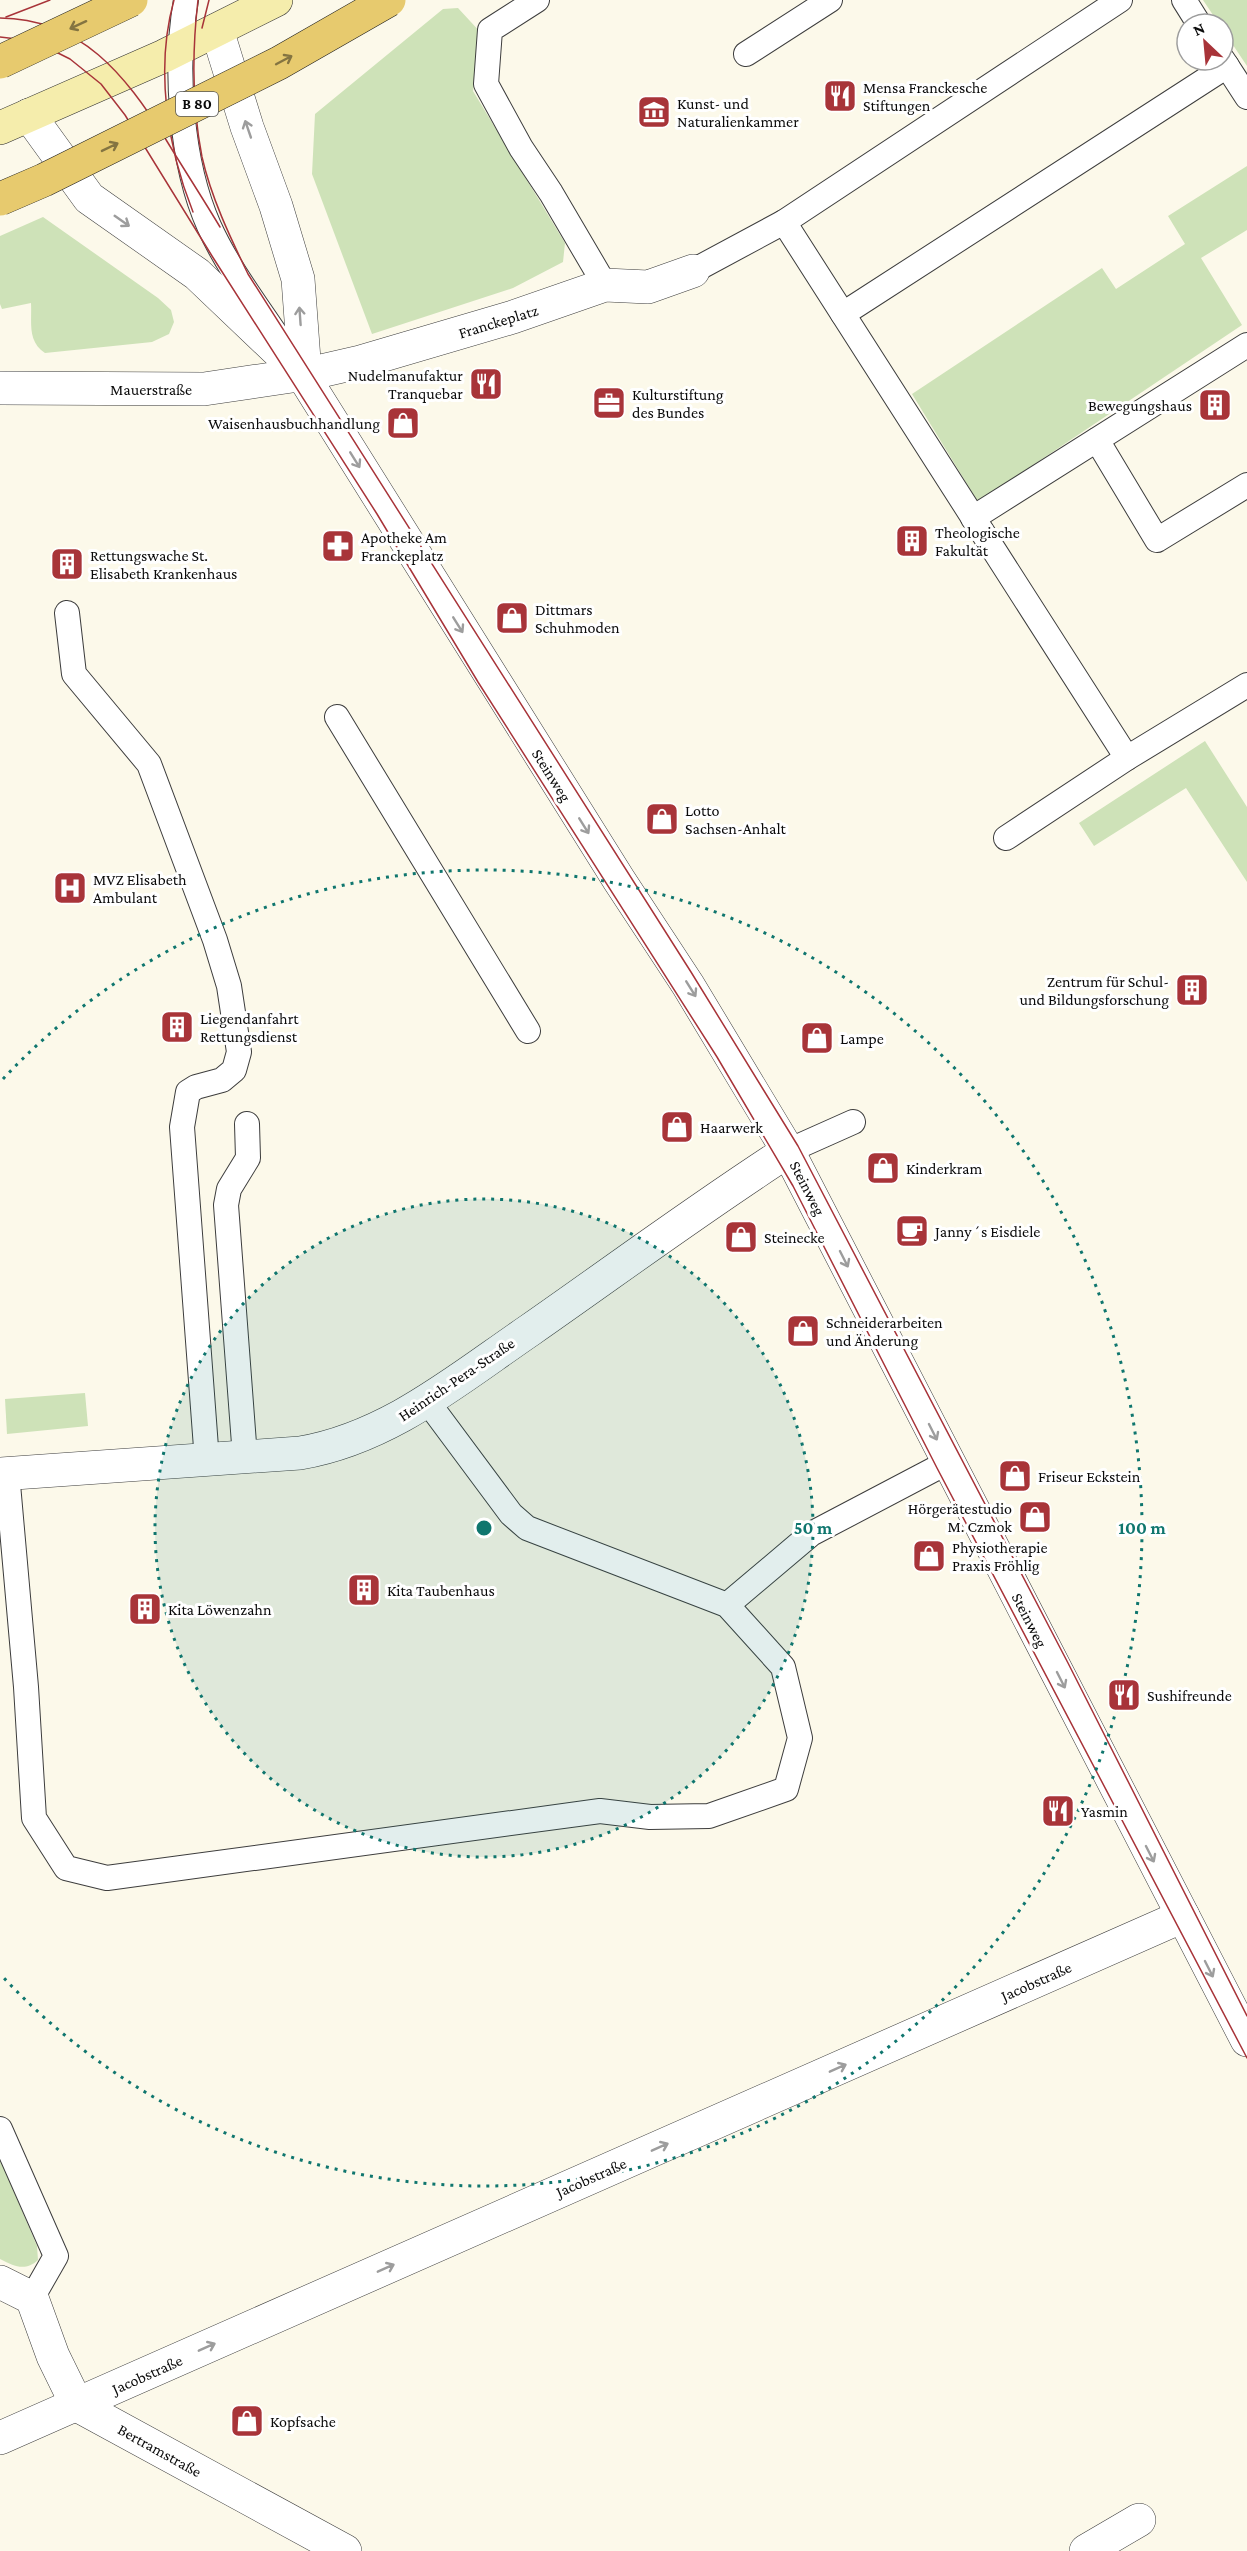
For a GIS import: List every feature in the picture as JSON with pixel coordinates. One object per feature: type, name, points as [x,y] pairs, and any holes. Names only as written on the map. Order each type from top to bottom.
[{"type":"main road","points":[[0,62],[131,0]]},
{"type":"main road","name":"B 80","points":[[0,199],[54,175],[279,63],[389,0]]},
{"type":"street","points":[[276,0],[180,48],[14,122],[89,198],[197,274],[302,374]]},
{"type":"street","points":[[217,30],[298,279],[304,360],[302,374]]},
{"type":"street","name":"Franckeplatz","points":[[302,374],[360,362],[513,317],[605,285],[648,287],[693,271]]},
{"type":"street","name":"Mauerstraße","points":[[0,388],[204,389],[302,374]]},
{"type":"street","name":"Steinweg","points":[[302,374],[606,860],[688,985],[789,1151],[1247,2040]]},
{"type":"street","name":"Heinrich-Pera-Straße","points":[[3,1474],[207,1461],[326,1448],[359,1438],[427,1401],[789,1151]]},
{"type":"street","name":"Jacobstraße","points":[[0,2438],[1183,1916]]},
{"type":"street","points":[[0,2282],[32,2298],[53,2356],[77,2405]]},
{"type":"street","name":"Bertramstraße","points":[[77,2405],[345,2551]]},
{"type":"street","points":[[1086,2551],[1139,2520]]},
{"type":"lane","points":[[186,0],[180,48],[182,105],[194,184],[199,202],[223,252],[302,374]]},
{"type":"lane","points":[[537,0],[490,30],[486,84],[521,148],[551,193],[605,285]]},
{"type":"lane","points":[[746,54],[830,0]]},
{"type":"lane","points":[[693,271],[784,222],[1120,0]]},
{"type":"lane","points":[[843,314],[1211,72]]},
{"type":"lane","points":[[1231,72],[1247,97]]},
{"type":"lane","points":[[784,222],[1127,758]]},
{"type":"lane","points":[[973,518],[1247,345]]},
{"type":"lane","points":[[1097,440],[1157,540],[1247,485]]},
{"type":"lane","points":[[67,613],[74,674],[149,764],[215,940],[229,986],[239,1052],[234,1070],[222,1080],[196,1087],[188,1092],[182,1127],[207,1461]]},
{"type":"lane","points":[[1006,838],[1127,758],[1247,685]]},
{"type":"lane","points":[[337,717],[528,1031]]},
{"type":"lane","points":[[789,1151],[853,1122]]},
{"type":"lane","points":[[245,1457],[226,1205],[229,1189],[248,1158],[248,1124]]},
{"type":"lane","points":[[3,1474],[26,1687],[34,1818],[66,1868],[107,1878],[600,1811],[650,1817],[709,1816],[786,1789],[800,1738],[783,1667],[727,1605],[527,1528],[511,1514],[427,1401]]},
{"type":"lane","points":[[727,1605],[811,1534],[948,1462]]},
{"type":"lane","points":[[0,2128],[56,2256],[32,2298]]},
{"type":"green space","points":[[1203,0],[1247,0],[1247,66],[1235,48],[1235,12],[1211,12]]},
{"type":"green space","points":[[458,8],[482,34],[473,91],[565,243],[563,262],[513,288],[372,334],[312,174],[315,114],[443,9]]},
{"type":"green space","points":[[1247,166],[1247,230],[1201,258],[1242,325],[978,502],[912,394],[1102,268],[1116,289],[1185,244],[1168,216]]},
{"type":"green space","points":[[43,217],[158,298],[171,310],[174,322],[169,334],[152,342],[45,353],[39,348],[33,337],[31,303],[2,309],[0,304],[0,236]]},
{"type":"green space","points":[[1205,741],[1247,807],[1247,882],[1186,788],[1094,846],[1079,823]]},
{"type":"green space","points":[[85,1393],[88,1426],[7,1434],[5,1399]]},
{"type":"green space","points":[[0,2159],[37,2246],[38,2260],[29,2266],[15,2266],[0,2259]]},
{"type":"tram line","points":[[6,17],[50,0]]},
{"type":"tram line","points":[[174,0],[165,53],[167,107],[176,161],[193,212]]},
{"type":"tram line","points":[[198,0],[194,79],[196,118],[202,157],[216,202],[248,274],[691,972],[798,1146],[1068,1663],[1247,2016]]},
{"type":"tram line","points":[[202,28],[209,0]]},
{"type":"tram line","points":[[0,18],[29,21],[55,28],[78,40],[117,73],[150,115],[220,227]]},
{"type":"tram line","points":[[0,37],[34,41],[70,59],[101,84],[125,115],[377,514],[478,682],[717,1057],[793,1186],[937,1468],[1247,2058]]},
{"type":"place","name":"Mensa Franckesche Stiftungen","points":[[840,96]]},
{"type":"place","name":"Kunst- und Naturalienkammer","points":[[654,112]]},
{"type":"place","name":"Nudelmanufaktur Tranquebar","points":[[486,384]]},
{"type":"place","name":"Kulturstiftung des Bundes","points":[[609,403]]},
{"type":"place","name":"Bewegungshaus","points":[[1215,405]]},
{"type":"place","name":"Waisenhausbuchhandlung","points":[[403,423]]},
{"type":"place","name":"Theologische Fakultät","points":[[912,541]]},
{"type":"place","name":"Apotheke Am Franckeplatz","points":[[338,546]]},
{"type":"place","name":"Rettungswache St. Elisabeth Krankenhaus","points":[[67,564]]},
{"type":"place","name":"Dittmars Schuhmoden","points":[[512,618]]},
{"type":"place","name":"Lotto Sachsen-Anhalt","points":[[662,819]]},
{"type":"place","name":"MVZ Elisabeth Ambulant","points":[[70,888]]},
{"type":"place","name":"Zentrum für Schul- und Bildungsforschung","points":[[1192,990]]},
{"type":"place","name":"Liegendanfahrt Rettungsdienst","points":[[177,1027]]},
{"type":"place","name":"Lampe","points":[[817,1038]]},
{"type":"place","name":"Haarwerk","points":[[677,1127]]},
{"type":"place","name":"Kinderkram","points":[[883,1168]]},
{"type":"place","name":"Janny´s Eisdiele","points":[[912,1231]]},
{"type":"place","name":"Steinecke","points":[[741,1237]]},
{"type":"place","name":"Schneiderarbeiten und Änderung","points":[[803,1331]]},
{"type":"place","name":"Friseur Eckstein","points":[[1015,1476]]},
{"type":"place","name":"Hörgerätestudio M. Czmok","points":[[1035,1517]]},
{"type":"place","name":"Physiotherapie Praxis Fröhlig","points":[[929,1556]]},
{"type":"place","name":"Kita Taubenhaus","points":[[364,1590]]},
{"type":"place","name":"Kita Löwenzahn","points":[[145,1609]]},
{"type":"place","name":"Sushifreunde","points":[[1124,1695]]},
{"type":"place","name":"Yasmin","points":[[1058,1811]]},
{"type":"place","name":"Kopfsache","points":[[247,2421]]}]
